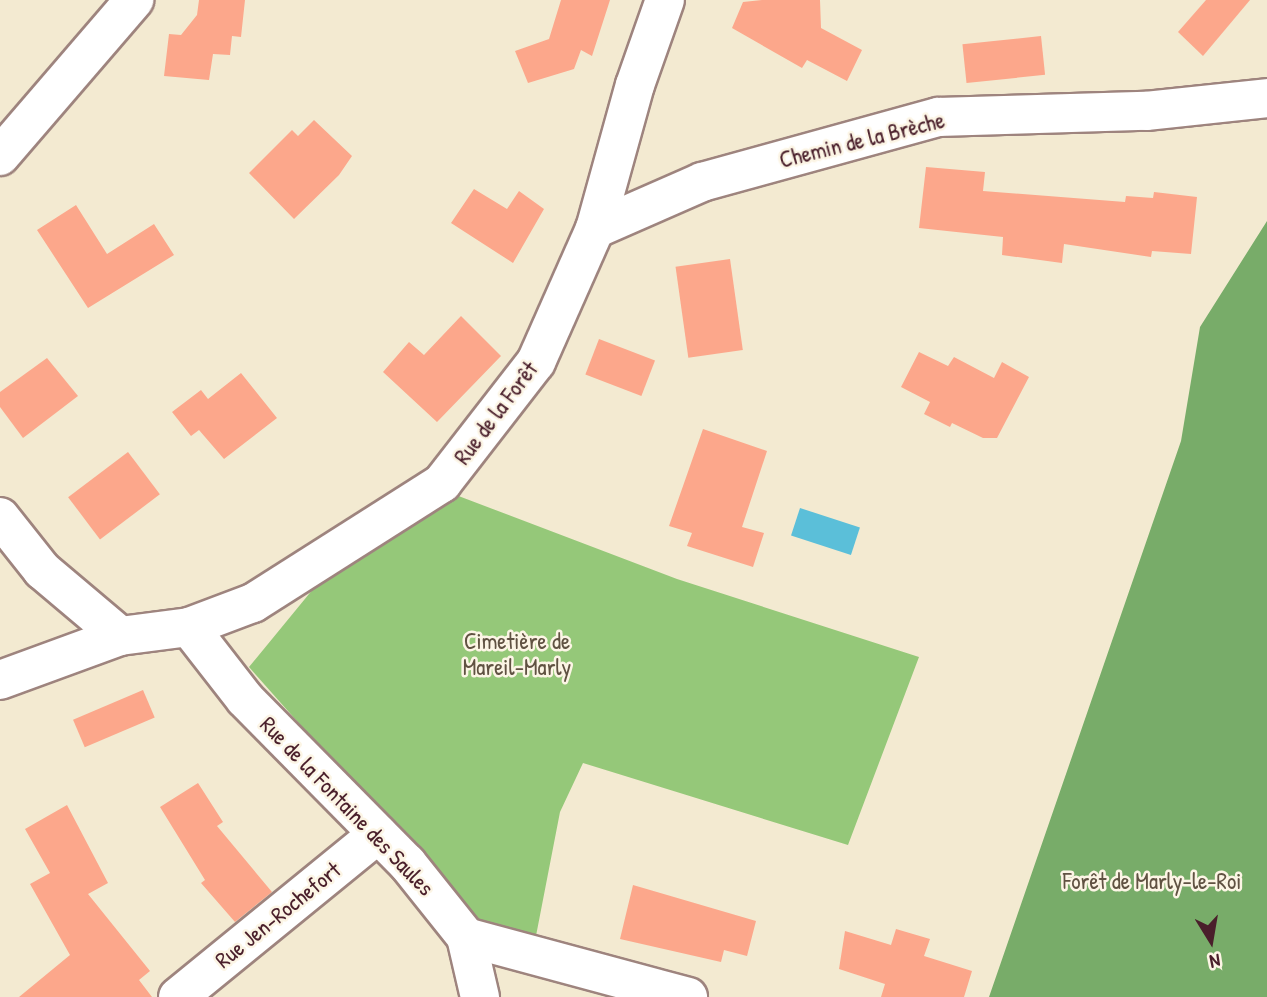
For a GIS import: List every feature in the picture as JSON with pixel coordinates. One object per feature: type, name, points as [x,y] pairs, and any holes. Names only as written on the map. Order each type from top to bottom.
[{"type":"street","points":[[0,156],[134,0]]},
{"type":"street","name":"Rue de la Forêt","points":[[0,680],[120,636],[189,627],[253,603],[442,483],[537,362],[595,229],[635,85],[665,0]]},
{"type":"street","name":"Chemin de la Brèche","points":[[595,229],[702,182],[938,117],[1146,111],[1267,98]]},
{"type":"street","points":[[0,517],[43,570],[120,636]]},
{"type":"street","name":"Rue de la Fontaine des Saules","points":[[189,627],[245,699],[379,834],[466,936],[480,997]]},
{"type":"street","name":"Rue Jen-Rochefort","points":[[178,997],[379,834]]},
{"type":"street","points":[[466,936],[688,997]]},
{"type":"green space","name":"Forêt de Marly-le-Roi","points":[[1267,221],[1267,997],[989,997],[1181,441],[1200,327]]},
{"type":"green space","name":"Cimetière de Mareil-Marly","points":[[448,492],[677,579],[919,657],[848,845],[583,763],[560,812],[535,941],[476,923],[249,667],[318,583]]},
{"type":"water","points":[[800,508],[860,527],[851,555],[791,536]]},
{"type":"building","points":[[199,0],[245,0],[241,37],[232,36],[230,55],[213,54],[209,80],[164,76],[169,34],[181,35],[197,15]]},
{"type":"building","points":[[561,0],[610,0],[592,56],[581,50],[574,69],[528,83],[515,51],[549,39]]},
{"type":"building","points":[[820,0],[821,28],[862,50],[847,81],[807,60],[802,68],[732,28],[743,2]]},
{"type":"building","points":[[1206,0],[1250,0],[1203,56],[1178,32]]},
{"type":"building","points":[[1041,36],[1045,75],[967,83],[962,44]]},
{"type":"building","points":[[314,120],[352,156],[339,175],[294,219],[249,173],[292,130],[298,136]]},
{"type":"building","points":[[926,167],[985,172],[983,191],[1125,202],[1126,196],[1153,198],[1154,192],[1197,197],[1191,254],[1152,251],[1151,257],[1064,244],[1062,263],[1002,255],[1003,237],[919,228]]},
{"type":"building","points":[[474,189],[507,209],[519,191],[544,209],[513,263],[451,223]]},
{"type":"building","points":[[76,205],[107,254],[154,224],[174,255],[88,308],[37,230]]},
{"type":"building","points":[[730,259],[743,350],[688,358],[676,267]]},
{"type":"building","points":[[461,316],[501,356],[437,422],[383,372],[409,342],[424,355]]},
{"type":"building","points":[[599,339],[655,361],[641,396],[585,374]]},
{"type":"building","points":[[919,352],[948,366],[954,357],[994,378],[1002,362],[1029,377],[997,438],[983,438],[952,423],[950,427],[924,414],[930,402],[901,387]]},
{"type":"building","points":[[47,358],[78,396],[23,438],[0,407],[0,392]]},
{"type":"building","points":[[241,373],[277,418],[224,459],[199,430],[191,436],[172,412],[201,390],[208,399]]},
{"type":"building","points":[[703,429],[767,451],[742,527],[764,533],[753,567],[687,546],[692,533],[669,526]]},
{"type":"building","points":[[128,452],[160,494],[100,539],[68,497]]},
{"type":"building","points":[[143,690],[155,718],[85,747],[73,720]]},
{"type":"building","points":[[198,783],[223,822],[217,826],[272,892],[235,922],[201,883],[205,880],[160,807]]},
{"type":"building","points":[[67,805],[108,883],[88,894],[150,971],[139,980],[152,997],[19,997],[70,955],[30,884],[50,873],[25,829]]},
{"type":"building","points":[[633,885],[756,921],[747,956],[724,950],[721,962],[620,939]]},
{"type":"building","points":[[896,929],[930,939],[924,956],[972,971],[964,997],[881,997],[885,984],[839,969],[845,931],[891,945]]}]
